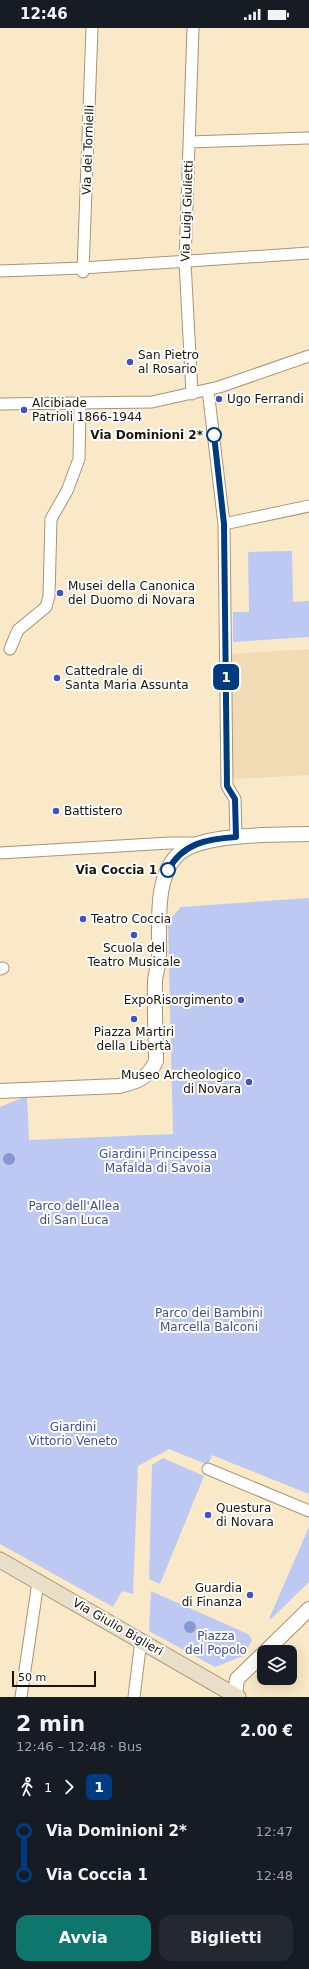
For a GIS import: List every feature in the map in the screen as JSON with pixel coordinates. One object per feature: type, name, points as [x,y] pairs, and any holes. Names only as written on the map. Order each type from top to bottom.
[{"type":"main road","name":"Via Giulio Biglieri","points":[[0,1560],[236,1696]]},
{"type":"street","name":"Via dei Tornielli","points":[[83,270],[92,28]]},
{"type":"street","name":"Via Luigi Giulietti","points":[[190,395],[184,262],[193,28]]},
{"type":"street","points":[[189,142],[309,138]]},
{"type":"street","points":[[0,271],[83,270],[309,253]]},
{"type":"street","points":[[0,404],[152,402],[208,390],[309,356]]},
{"type":"street","points":[[208,390],[224,524],[227,786],[235,799],[236,837]]},
{"type":"street","points":[[10,649],[18,630],[46,607],[49,596],[51,519],[67,491],[79,459],[80,403]]},
{"type":"street","points":[[224,524],[309,506]]},
{"type":"street","points":[[0,853],[170,843],[198,843],[223,838],[309,834]]},
{"type":"street","points":[[4,1090],[119,1086],[135,1082],[145,1077],[153,1070],[156,1061],[155,981],[159,960],[159,909],[164,882],[174,860],[181,852],[198,843]]},
{"type":"street","points":[[208,1469],[309,1511]]},
{"type":"street","points":[[21,1697],[38,1582]]},
{"type":"street","points":[[273,1645],[309,1609]]},
{"type":"street","points":[[134,1697],[141,1640]]},
{"type":"street","points":[[236,1696],[237,1679],[257,1660]]},
{"type":"shaded area","points":[[309,649],[309,775],[235,779],[232,775],[229,654]]},
{"type":"shaded area","points":[[7,1153],[11,1153],[15,1159],[11,1165],[7,1165],[3,1161],[3,1157]]},
{"type":"shaded area","points":[[188,1621],[192,1621],[196,1627],[192,1633],[188,1633],[184,1629],[184,1625]]},
{"type":"green space","points":[[292,551],[293,602],[309,601],[309,637],[233,642],[233,612],[249,612],[248,552]]},
{"type":"green space","points":[[309,898],[309,1494],[212,1455],[208,1465],[169,1449],[138,1466],[133,1594],[122,1591],[113,1607],[0,1544],[0,1107],[27,1096],[29,1140],[173,1134],[168,921],[181,907]]},
{"type":"green space","points":[[163,1458],[204,1476],[160,1584],[149,1579],[152,1465]]},
{"type":"green space","points":[[309,1527],[309,1582],[272,1618],[269,1619]]},
{"type":"green space","name":"Piazza del Popolo","points":[[151,1591],[248,1634],[252,1640],[243,1656],[215,1667],[149,1631]]},
{"type":"bus line","name":"1","points":[[168,870],[181,852],[198,843],[236,837],[235,799],[228,790],[227,786],[224,524],[214,435]]},
{"type":"place","name":"San Pietro al Rosario","points":[[130,362]]},
{"type":"place","name":"Ugo Ferrandi","points":[[219,399]]},
{"type":"place","name":"Alcibiade Patrioli 1866-1944","points":[[24,410]]},
{"type":"place","name":"Via Dominioni 2*","points":[[214,435]]},
{"type":"place","name":"Musei della Canonica del Duomo di Novara","points":[[60,593]]},
{"type":"place","name":"Cattedrale di Santa Maria Assunta","points":[[57,678]]},
{"type":"place","name":"Battistero","points":[[56,811]]},
{"type":"place","name":"Via Coccia 1","points":[[168,870]]},
{"type":"place","name":"Teatro Coccia","points":[[83,919]]},
{"type":"place","name":"Scuola del Teatro Musicale","points":[[134,935]]},
{"type":"place","name":"ExpoRisorgimento","points":[[241,1000]]},
{"type":"place","name":"Piazza Martiri della Libertà","points":[[134,1019]]},
{"type":"place","name":"Museo Archeologico di Novara","points":[[249,1082]]},
{"type":"place","name":"Questura di Novara","points":[[208,1515]]},
{"type":"place","name":"Guardia di Finanza","points":[[250,1595]]},
{"type":"park label","name":"Giardini Principessa Mafalda di Savoia","points":[[158,1161]]},
{"type":"park label","name":"Parco dell'Allea di San Luca","points":[[74,1213]]},
{"type":"park label","name":"Parco dei Bambini Marcella Balconi","points":[[209,1320]]},
{"type":"park label","name":"Giardini Vittorio Veneto","points":[[73,1434]]}]
